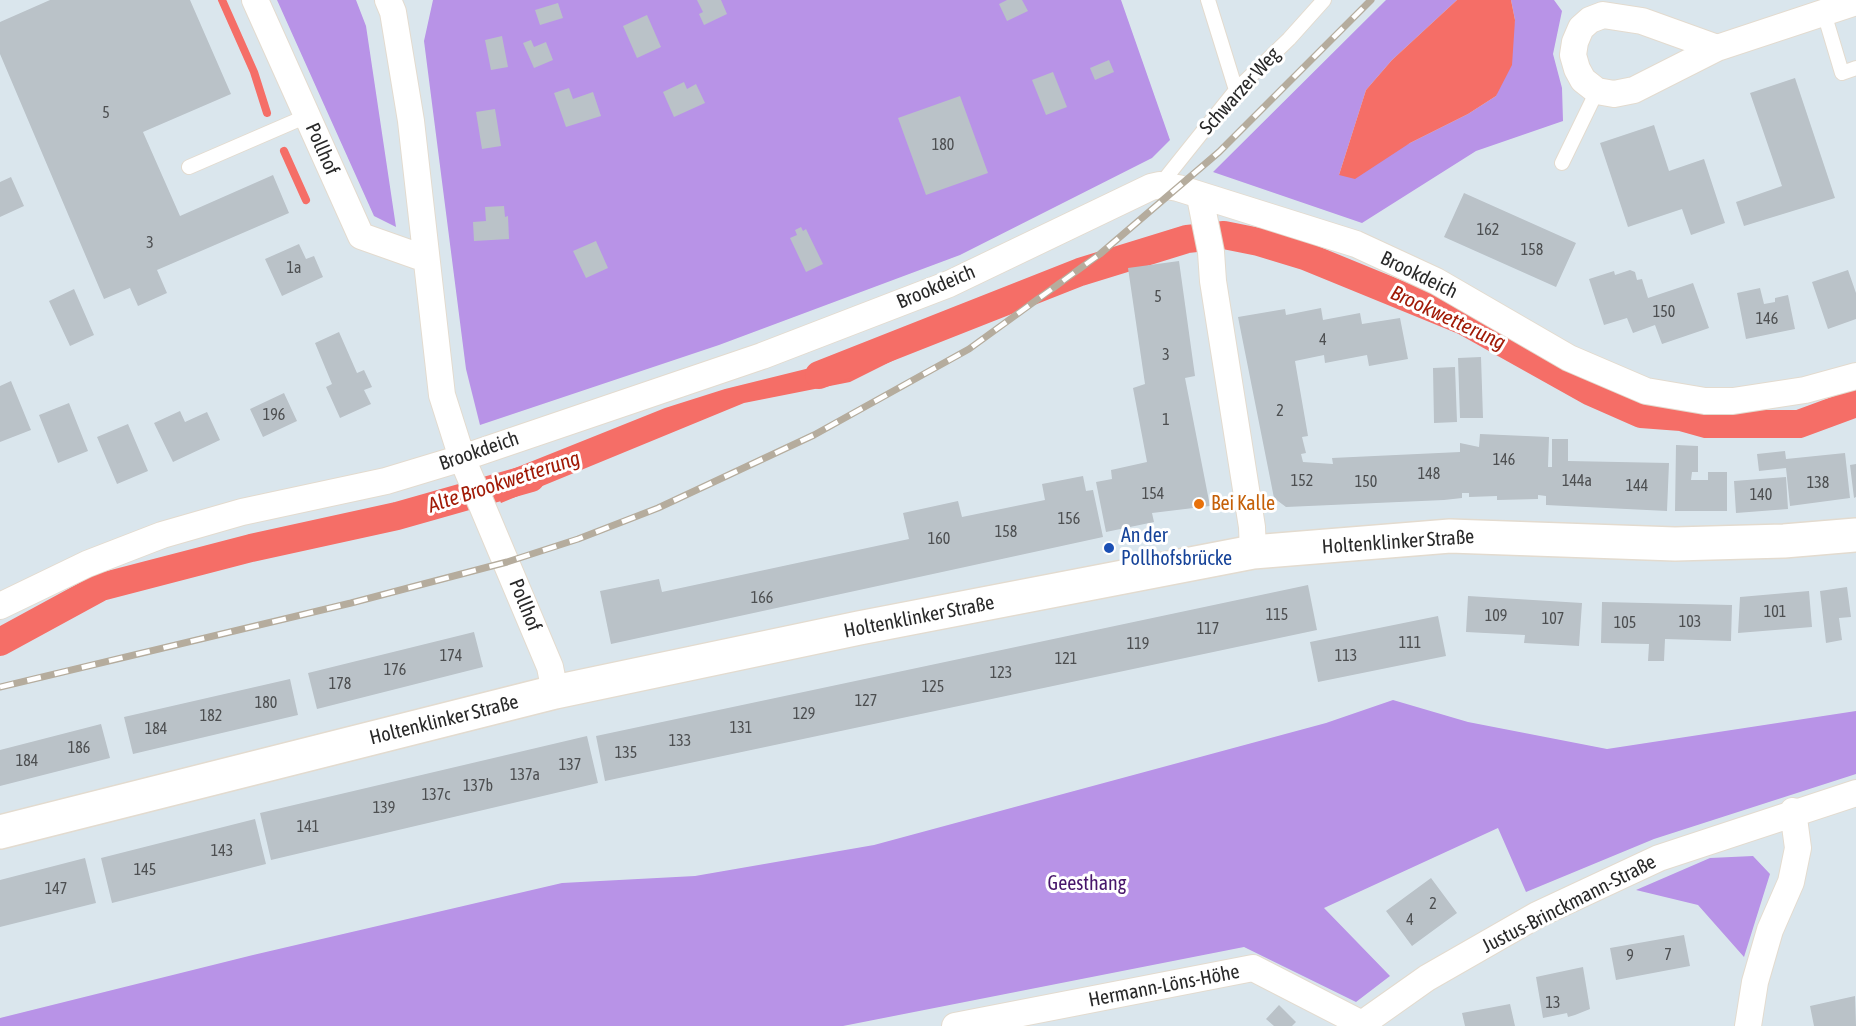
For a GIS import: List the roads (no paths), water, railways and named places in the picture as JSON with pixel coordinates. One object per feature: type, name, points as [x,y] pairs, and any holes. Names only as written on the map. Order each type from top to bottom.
[{"type":"main road","name":"Holtenklinker Straße","points":[[0,832],[555,692],[858,628],[1253,552],[1450,536],[1675,544],[1784,541],[1856,535]]},
{"type":"street","name":"Pollhof","points":[[255,0],[361,236],[426,259]]},
{"type":"street","points":[[388,0],[393,12],[411,121],[442,395],[462,458]]},
{"type":"street","points":[[1717,48],[1621,16],[1603,15],[1590,20],[1578,35],[1573,54],[1583,80],[1598,91],[1614,94],[1634,90],[1717,48],[1856,2]]},
{"type":"street","name":"Brookdeich","points":[[0,606],[87,564],[162,535],[243,512],[386,481],[462,458],[762,356],[948,284],[1160,185],[1178,188],[1200,197],[1318,230],[1356,244],[1436,281],[1589,368],[1646,392],[1705,401],[1733,401],[1805,390],[1856,376]]},
{"type":"street","points":[[1200,197],[1209,240],[1213,280],[1252,527],[1253,552]]},
{"type":"street","name":"Pollhof","points":[[462,458],[550,667],[555,692]]},
{"type":"street","name":"Justus-Brinckmann-Straße","points":[[1361,1025],[1427,978],[1537,915],[1659,858],[1793,811],[1856,793]]},
{"type":"street","points":[[1748,1026],[1755,982],[1770,930],[1791,882],[1798,848],[1793,811]]},
{"type":"street","name":"Hermann-Löns-Höhe","points":[[955,1026],[1252,968],[1361,1025]]},
{"type":"lane","points":[[1208,0],[1236,90]]},
{"type":"lane","name":"Schwarzer Weg","points":[[1160,185],[1236,90],[1289,39],[1324,0]]},
{"type":"lane","points":[[1824,13],[1842,73],[1856,68]]},
{"type":"lane","points":[[1562,163],[1598,91]]},
{"type":"lane","points":[[189,166],[307,116]]},
{"type":"water","points":[[1457,0],[1511,0],[1515,20],[1512,65],[1496,96],[1468,114],[1410,143],[1355,179],[1339,175],[1366,90],[1392,60]]},
{"type":"water","points":[[898,358],[850,382],[744,403],[501,503],[490,478],[665,408],[725,389],[834,362]]},
{"type":"waterway","points":[[222,0],[254,72],[267,113]]},
{"type":"waterway","points":[[284,151],[306,200]]},
{"type":"waterway","name":"Brookwetterung","points":[[819,375],[1080,272],[1187,239],[1224,235],[1259,242],[1305,256],[1464,321],[1591,392],[1641,414],[1681,417],[1706,424],[1799,424],[1856,403]]},
{"type":"waterway","name":"Alte Brookwetterung","points":[[0,642],[101,587],[251,548],[397,516],[531,478]]},
{"type":"railway","points":[[0,687],[351,603],[507,562],[578,539],[658,508],[814,435],[969,349],[1100,254],[1219,152],[1371,0]]},
{"type":"place","name":"Bei Kalle","points":[[1199,504]]},
{"type":"place","name":"An der Pollhofsbrücke","points":[[1109,548]]},
{"type":"park label","name":"Geesthang","points":[[1087,884]]}]
